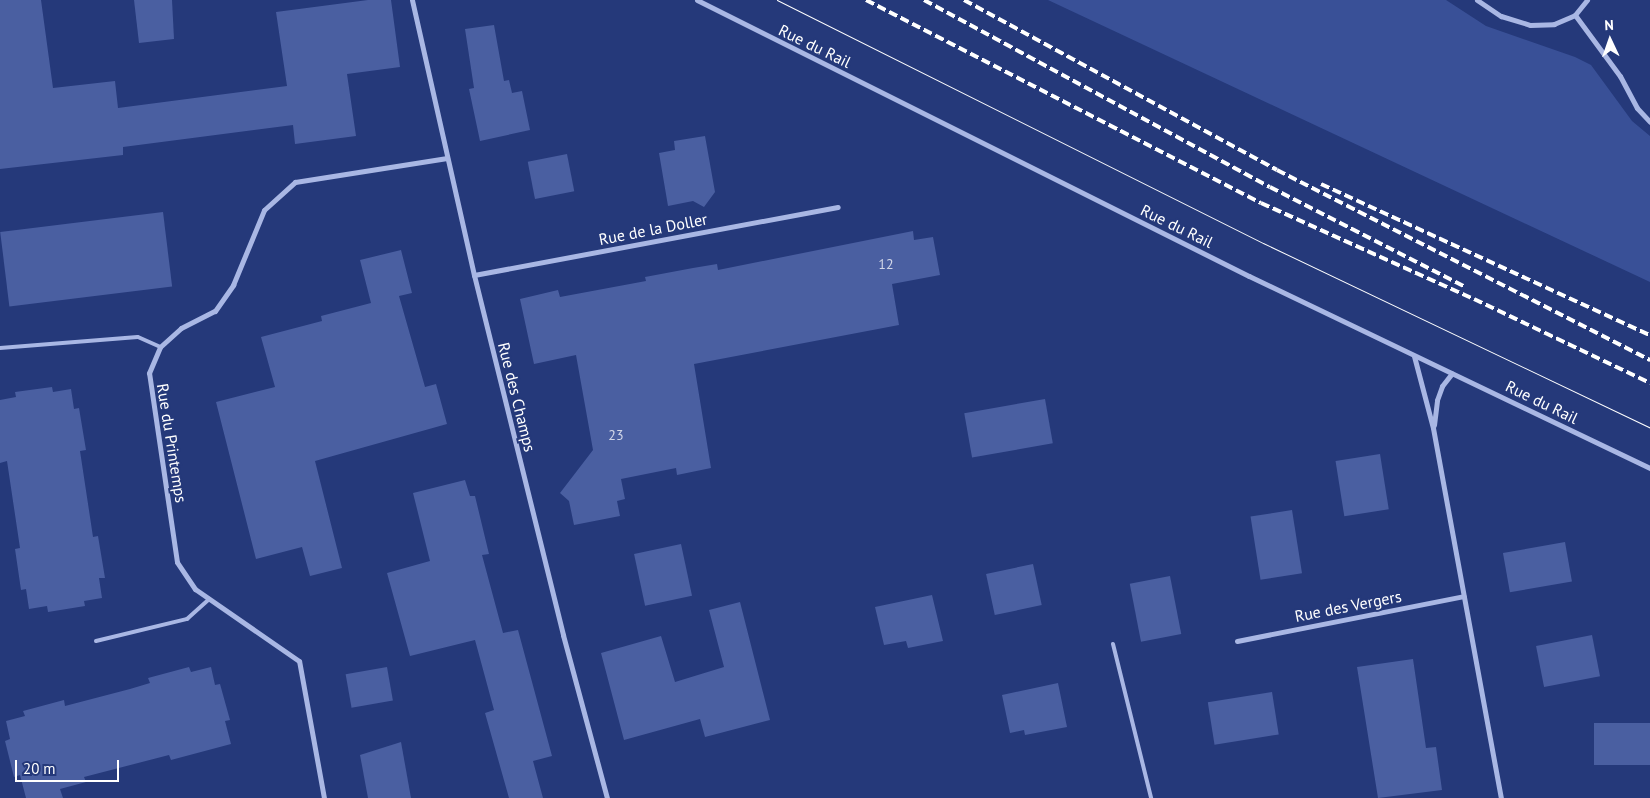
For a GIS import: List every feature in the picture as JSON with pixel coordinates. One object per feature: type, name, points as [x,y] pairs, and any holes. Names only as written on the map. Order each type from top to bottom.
[{"type":"street","name":"Rue des Champs","points":[[412,0],[474,275],[563,635],[608,798]]},
{"type":"street","name":"Rue du Rail","points":[[697,0],[1036,171],[1414,356],[1650,468]]},
{"type":"street","points":[[1477,0],[1501,16],[1530,25],[1554,24],[1575,16],[1587,0]]},
{"type":"street","points":[[1575,16],[1620,76],[1637,108],[1650,122]]},
{"type":"street","name":"Rue du Printemps","points":[[324,798],[299,661],[195,589],[177,562],[148,373],[160,347],[181,328],[214,311],[233,285],[264,210],[295,182],[447,158]]},
{"type":"street","name":"Rue de la Doller","points":[[474,275],[838,207]]},
{"type":"street","points":[[1414,356],[1433,428],[1501,798]]},
{"type":"street","points":[[1433,428],[1437,400],[1442,386],[1452,373]]},
{"type":"street","name":"Rue des Vergers","points":[[1237,641],[1464,596]]},
{"type":"lane","points":[[0,348],[138,337],[160,347]]},
{"type":"lane","points":[[96,641],[187,618],[209,599]]},
{"type":"lane","points":[[1113,644],[1151,798]]},
{"type":"shaded area","points":[[1048,0],[1446,0],[1486,26],[1575,57],[1591,65],[1632,121],[1650,136],[1650,282]]},
{"type":"building","points":[[0,0],[41,0],[53,88],[115,81],[118,108],[287,86],[276,12],[368,0],[391,0],[400,67],[347,74],[356,136],[295,144],[293,125],[123,147],[123,155],[0,169]]},
{"type":"building","points":[[134,0],[172,0],[174,39],[139,43]]},
{"type":"building","points":[[494,25],[504,81],[509,80],[512,93],[522,91],[530,130],[480,141],[469,89],[474,88],[465,29]]},
{"type":"building","points":[[705,136],[715,192],[704,207],[693,201],[668,206],[659,153],[675,150],[674,141]]},
{"type":"building","points":[[567,154],[574,191],[535,199],[528,162]]},
{"type":"building","points":[[163,212],[172,286],[9,306],[0,232]]},
{"type":"building","points":[[913,231],[914,240],[933,237],[940,275],[892,284],[899,325],[694,364],[711,468],[677,475],[676,468],[621,479],[625,499],[617,501],[620,516],[574,525],[569,501],[560,493],[593,450],[576,355],[534,364],[520,299],[558,290],[560,297],[646,281],[645,277],[717,264],[718,270]]},
{"type":"building","points":[[401,250],[412,293],[399,296],[425,387],[436,384],[447,424],[315,461],[342,568],[310,576],[302,547],[256,559],[216,402],[275,387],[261,337],[322,321],[321,316],[371,303],[360,260]]},
{"type":"building","points":[[52,387],[53,392],[71,389],[74,409],[79,408],[86,450],[80,451],[93,537],[98,536],[105,578],[99,578],[102,598],[84,601],[85,606],[48,612],[47,606],[29,609],[26,589],[21,590],[15,549],[20,548],[7,461],[0,463],[0,400],[16,397],[15,392]]},
{"type":"building","points":[[1045,399],[1053,443],[972,458],[964,413]]},
{"type":"building","points":[[1380,454],[1389,509],[1344,516],[1336,461]]},
{"type":"building","points":[[465,480],[470,496],[475,496],[489,554],[482,555],[503,633],[518,630],[552,756],[533,761],[543,798],[509,798],[485,713],[494,710],[475,640],[410,656],[387,573],[430,561],[413,493]]},
{"type":"building","points":[[1292,510],[1302,573],[1261,580],[1251,517]]},
{"type":"building","points":[[1565,542],[1572,581],[1510,592],[1503,553]]},
{"type":"building","points":[[681,544],[692,596],[645,606],[634,554]]},
{"type":"building","points":[[1033,564],[1042,605],[995,615],[986,574]]},
{"type":"building","points":[[1170,576],[1181,634],[1141,642],[1130,584]]},
{"type":"building","points":[[932,595],[943,641],[908,648],[906,641],[884,645],[875,607]]},
{"type":"building","points":[[740,602],[770,720],[705,737],[700,719],[624,740],[601,653],[661,636],[675,682],[724,667],[709,610]]},
{"type":"building","points":[[1592,635],[1600,676],[1544,687],[1536,646]]},
{"type":"building","points":[[1413,659],[1426,748],[1436,747],[1442,790],[1378,798],[1357,667]]},
{"type":"building","points":[[189,667],[191,672],[211,667],[215,685],[220,684],[230,720],[225,721],[231,744],[171,760],[169,755],[84,777],[86,782],[60,789],[63,798],[26,798],[20,775],[14,777],[5,741],[10,739],[6,721],[25,716],[23,711],[64,700],[65,706],[130,689],[150,683],[148,678]]},
{"type":"building","points":[[387,667],[393,700],[352,708],[346,674]]},
{"type":"building","points":[[1058,683],[1067,727],[1025,735],[1024,730],[1010,733],[1002,695]]},
{"type":"building","points":[[1272,692],[1279,734],[1215,745],[1208,702]]},
{"type":"building","points":[[1594,723],[1650,723],[1650,765],[1594,765]]},
{"type":"building","points":[[401,742],[411,798],[368,798],[360,755]]},
{"type":"tram line","points":[[777,0],[1263,243],[1650,428]]},
{"type":"railway","points":[[866,0],[1261,203],[1474,299],[1650,383]]},
{"type":"railway","points":[[924,0],[1270,187],[1465,287]]},
{"type":"railway","points":[[964,0],[1277,170],[1650,360]]},
{"type":"railway","points":[[1321,184],[1650,335]]}]
